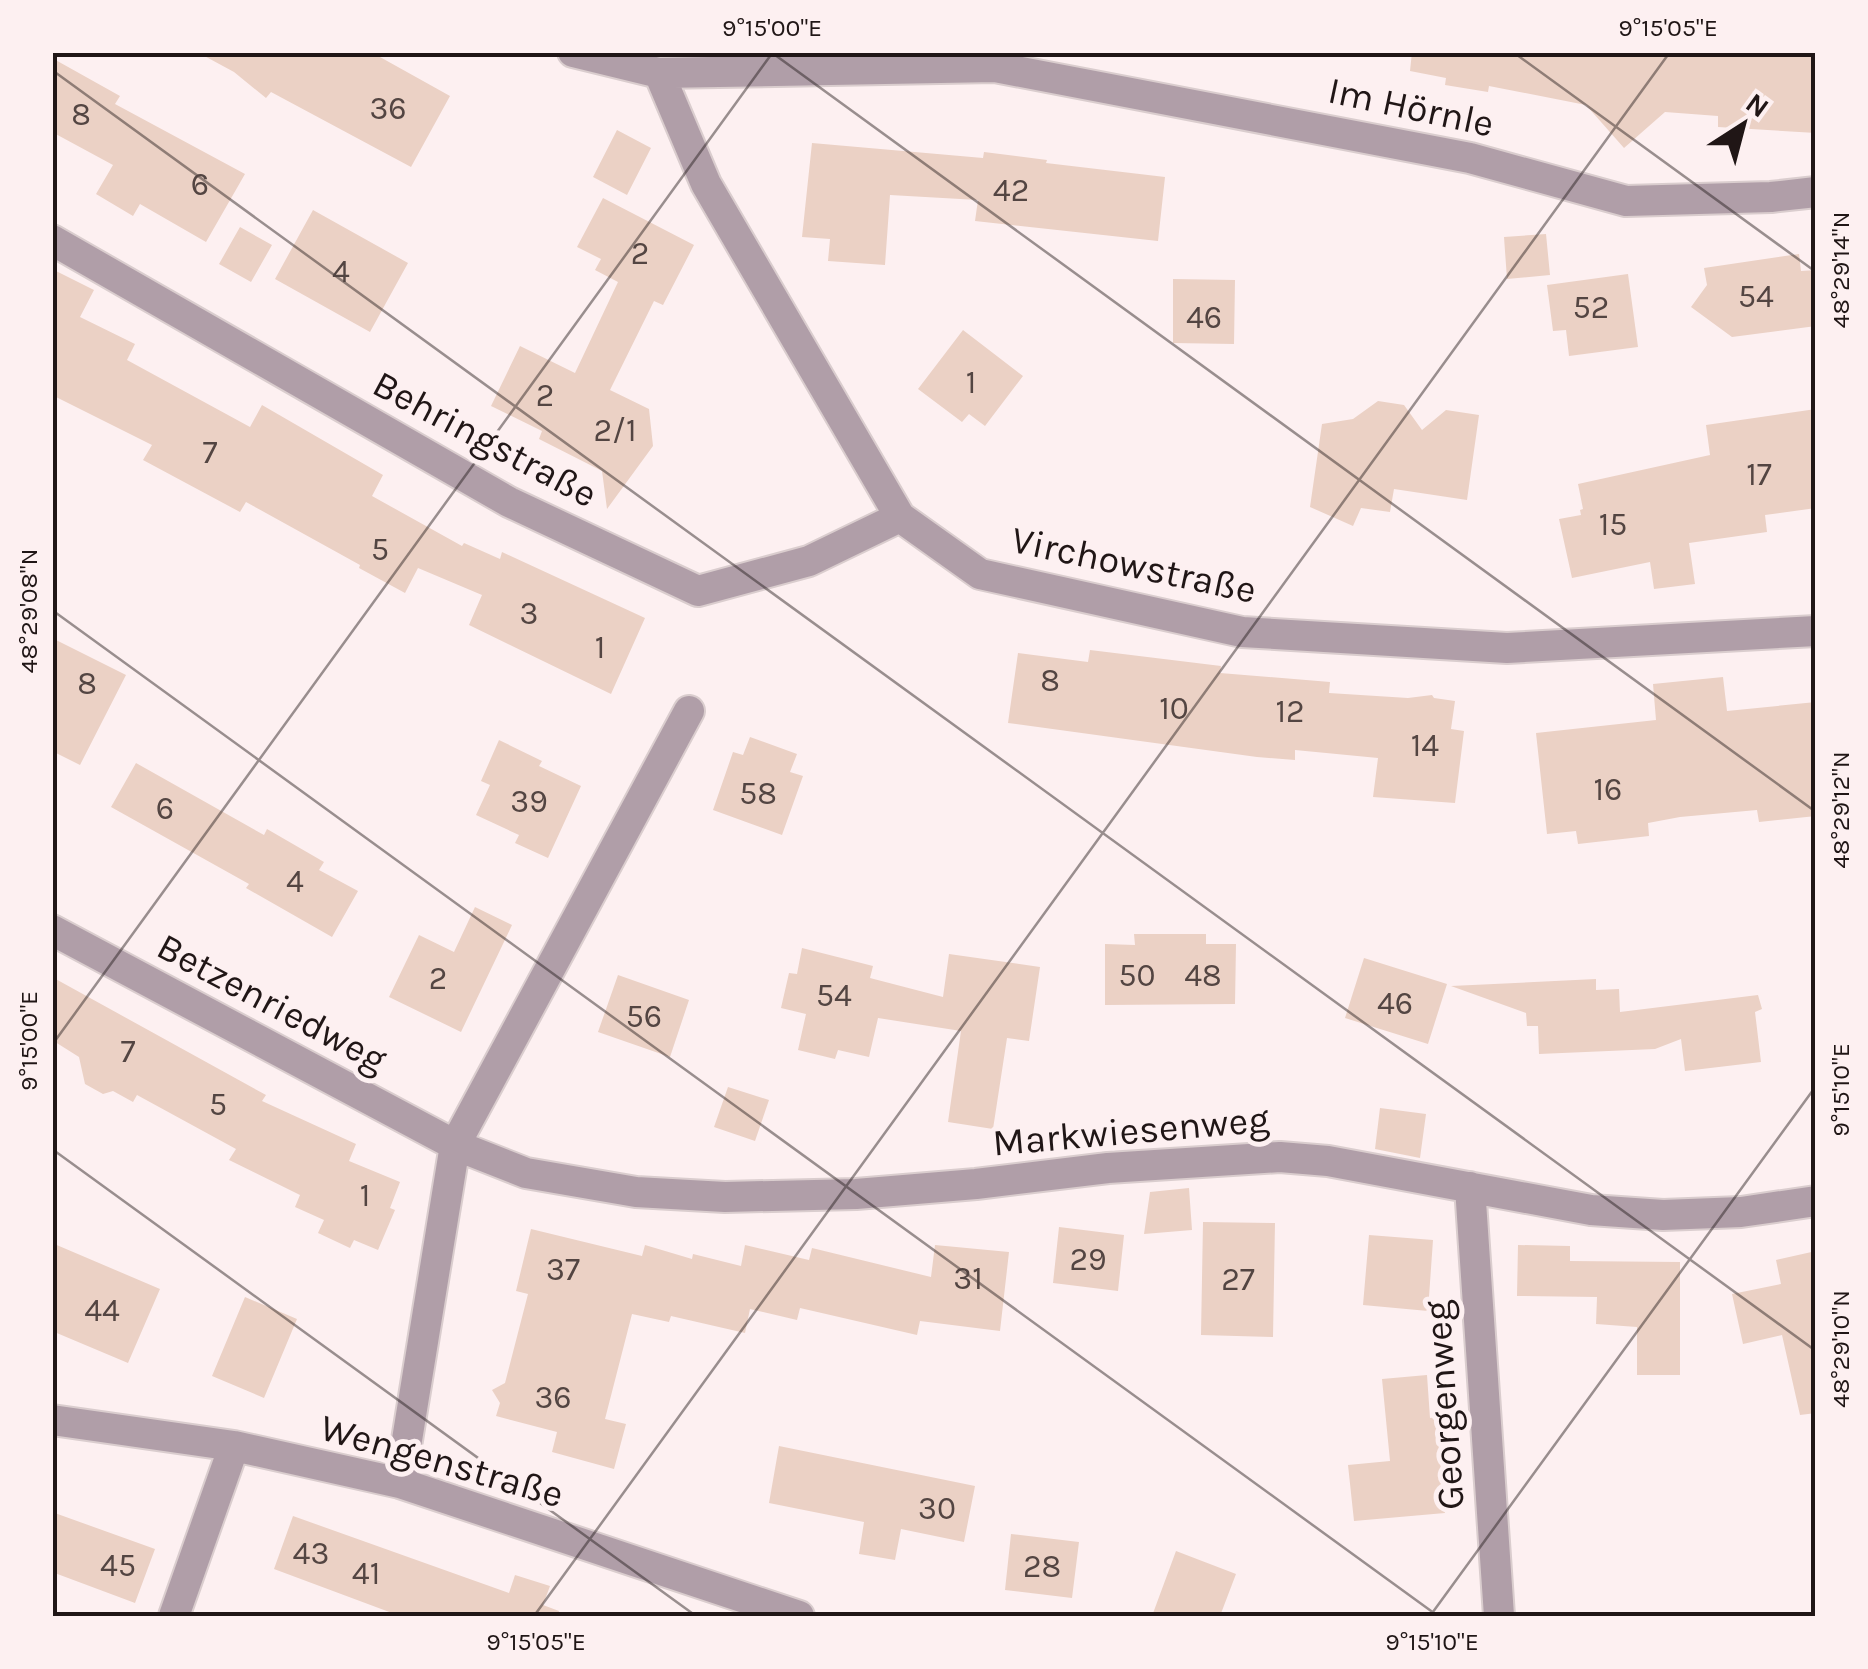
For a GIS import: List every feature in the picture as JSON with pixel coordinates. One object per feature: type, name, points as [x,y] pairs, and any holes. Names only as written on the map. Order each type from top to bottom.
[{"type":"street","name":"Im Hörnle","points":[[573,52],[659,73],[995,66],[1470,158],[1626,200],[1816,192]]},
{"type":"street","name":"Virchowstraße","points":[[659,73],[706,184],[900,518],[980,574],[1242,632],[1506,648],[1816,631]]},
{"type":"street","name":"Behringstraße","points":[[52,240],[509,502],[698,591],[810,561],[900,518]]},
{"type":"street","points":[[400,1483],[455,1145],[689,710]]},
{"type":"street","name":"Betzenriedweg","points":[[52,930],[455,1145]]},
{"type":"street","name":"Markwiesenweg","points":[[455,1145],[526,1173],[636,1192],[724,1196],[856,1194],[1108,1168],[1280,1157],[1328,1161],[1591,1210],[1663,1215],[1741,1212],[1816,1201]]},
{"type":"street","name":"Georgenweg","points":[[1470,1187],[1500,1616]]},
{"type":"street","name":"Wengenstraße","points":[[52,1420],[234,1446],[400,1483],[800,1616]]},
{"type":"street","points":[[174,1616],[234,1446]]},
{"type":"building","points":[[197,52],[371,52],[450,96],[411,167],[271,92],[266,98],[234,72]]},
{"type":"building","points":[[1412,52],[1816,52],[1816,133],[1718,127],[1718,116],[1665,112],[1624,148],[1586,105],[1489,86],[1488,92],[1445,85],[1446,78],[1410,71]]},
{"type":"building","points":[[52,58],[120,96],[115,104],[245,174],[206,242],[140,204],[133,216],[96,194],[113,165],[52,132]]},
{"type":"building","points":[[617,130],[651,148],[627,195],[593,177]]},
{"type":"building","points":[[812,143],[983,158],[984,152],[1165,177],[1158,241],[975,221],[978,200],[890,195],[885,265],[828,261],[830,239],[802,237]]},
{"type":"building","points":[[603,198],[694,245],[663,305],[654,301],[610,390],[649,409],[653,446],[607,509],[602,471],[539,439],[542,431],[491,406],[520,346],[575,373],[618,282],[595,270],[601,259],[577,247]]},
{"type":"building","points":[[313,210],[408,263],[370,332],[275,279]]},
{"type":"building","points":[[240,227],[272,245],[251,282],[219,264]]},
{"type":"building","points":[[1546,234],[1550,275],[1507,279],[1504,237]]},
{"type":"building","points":[[1799,254],[1801,271],[1816,270],[1816,326],[1732,337],[1691,307],[1707,285],[1704,268]]},
{"type":"building","points":[[52,269],[94,290],[80,317],[135,344],[127,360],[250,427],[262,405],[383,475],[372,496],[462,546],[464,543],[500,559],[502,552],[645,618],[611,694],[469,625],[482,595],[418,568],[405,593],[246,502],[240,512],[143,460],[152,445],[52,395]]},
{"type":"building","points":[[1628,274],[1638,347],[1569,356],[1566,330],[1553,331],[1547,285]]},
{"type":"building","points":[[1173,279],[1235,280],[1234,344],[1173,343]]},
{"type":"building","points":[[963,330],[1023,376],[985,426],[969,414],[962,422],[918,389]]},
{"type":"building","points":[[1378,401],[1404,405],[1422,430],[1446,410],[1479,415],[1467,500],[1394,489],[1390,512],[1361,508],[1353,526],[1310,507],[1322,424],[1353,419]]},
{"type":"building","points":[[1816,409],[1816,508],[1765,515],[1767,532],[1689,543],[1695,584],[1654,589],[1650,562],[1572,578],[1559,519],[1581,515],[1578,484],[1710,455],[1706,425]]},
{"type":"building","points":[[52,638],[126,675],[80,765],[52,751]]},
{"type":"building","points":[[1090,650],[1221,666],[1220,673],[1330,682],[1329,693],[1408,698],[1432,695],[1455,701],[1451,729],[1464,731],[1455,803],[1373,797],[1378,758],[1295,750],[1295,760],[1257,757],[1008,723],[1018,653],[1088,662]]},
{"type":"building","points":[[1723,677],[1727,711],[1816,702],[1816,816],[1759,822],[1757,810],[1680,817],[1648,823],[1649,836],[1578,844],[1576,831],[1547,834],[1536,733],[1656,720],[1653,684]]},
{"type":"building","points":[[750,737],[797,754],[790,772],[803,776],[782,835],[713,810],[733,752],[743,755]]},
{"type":"building","points":[[499,740],[542,761],[539,766],[581,786],[548,858],[515,843],[519,835],[476,815],[490,785],[481,781]]},
{"type":"building","points":[[136,763],[264,835],[267,829],[324,862],[319,870],[358,891],[332,937],[246,888],[249,884],[111,807]]},
{"type":"building","points":[[475,907],[512,925],[461,1032],[389,997],[419,935],[454,952]]},
{"type":"building","points":[[1134,934],[1206,934],[1206,944],[1236,944],[1235,1004],[1105,1005],[1105,944],[1135,945]]},
{"type":"building","points":[[802,948],[873,966],[870,978],[943,997],[949,954],[1040,967],[1029,1041],[1007,1038],[993,1129],[948,1122],[961,1031],[878,1018],[869,1057],[838,1050],[835,1059],[798,1050],[806,1014],[781,1008],[789,973],[797,974]]},
{"type":"building","points":[[1364,958],[1447,984],[1428,1044],[1345,1018]]},
{"type":"building","points":[[618,975],[689,1000],[670,1057],[598,1032]]},
{"type":"building","points":[[52,977],[266,1095],[262,1101],[356,1144],[349,1161],[400,1182],[390,1208],[395,1210],[378,1250],[354,1240],[350,1248],[318,1233],[324,1220],[295,1207],[300,1195],[229,1160],[236,1149],[137,1095],[133,1102],[113,1091],[103,1094],[85,1084],[79,1057],[52,1040]]},
{"type":"building","points":[[1596,979],[1596,990],[1619,989],[1620,1012],[1758,995],[1762,1009],[1755,1012],[1761,1062],[1685,1071],[1681,1039],[1655,1049],[1539,1054],[1538,1026],[1527,1026],[1526,1013],[1451,986]]},
{"type":"building","points":[[728,1087],[769,1100],[755,1141],[714,1127]]},
{"type":"building","points":[[1380,1108],[1426,1114],[1420,1158],[1375,1149]]},
{"type":"building","points":[[1189,1188],[1192,1230],[1144,1234],[1150,1192]]},
{"type":"building","points":[[1203,1222],[1275,1223],[1273,1337],[1201,1335]]},
{"type":"building","points":[[1059,1227],[1124,1235],[1118,1291],[1053,1283]]},
{"type":"building","points":[[531,1229],[642,1256],[645,1245],[692,1259],[693,1254],[741,1266],[745,1245],[809,1260],[812,1248],[931,1277],[935,1245],[1009,1252],[1000,1331],[920,1321],[917,1335],[800,1308],[797,1320],[750,1309],[745,1333],[671,1316],[669,1322],[632,1314],[605,1419],[626,1424],[614,1469],[552,1452],[557,1432],[496,1416],[500,1403],[492,1390],[505,1383],[528,1294],[516,1291]]},
{"type":"building","points":[[1369,1235],[1433,1240],[1428,1311],[1363,1305]]},
{"type":"building","points":[[52,1243],[160,1289],[128,1363],[52,1331]]},
{"type":"building","points":[[1518,1245],[1570,1246],[1570,1261],[1680,1262],[1680,1375],[1637,1375],[1637,1327],[1596,1324],[1597,1297],[1517,1296]]},
{"type":"building","points":[[1816,1251],[1816,1413],[1800,1415],[1782,1335],[1743,1344],[1732,1294],[1781,1284],[1776,1260]]},
{"type":"building","points":[[245,1297],[297,1319],[264,1398],[212,1376]]},
{"type":"building","points":[[1427,1375],[1430,1418],[1436,1417],[1445,1513],[1354,1521],[1348,1465],[1390,1461],[1382,1379]]},
{"type":"building","points":[[779,1446],[975,1486],[964,1542],[901,1529],[895,1560],[859,1554],[864,1522],[769,1503]]},
{"type":"building","points":[[52,1512],[155,1549],[135,1603],[52,1572]]},
{"type":"building","points":[[293,1516],[509,1593],[515,1575],[550,1586],[543,1605],[559,1611],[558,1616],[400,1616],[274,1569]]},
{"type":"building","points":[[1011,1534],[1079,1542],[1072,1598],[1005,1590]]},
{"type":"building","points":[[1176,1551],[1236,1574],[1220,1616],[1152,1616]]}]
